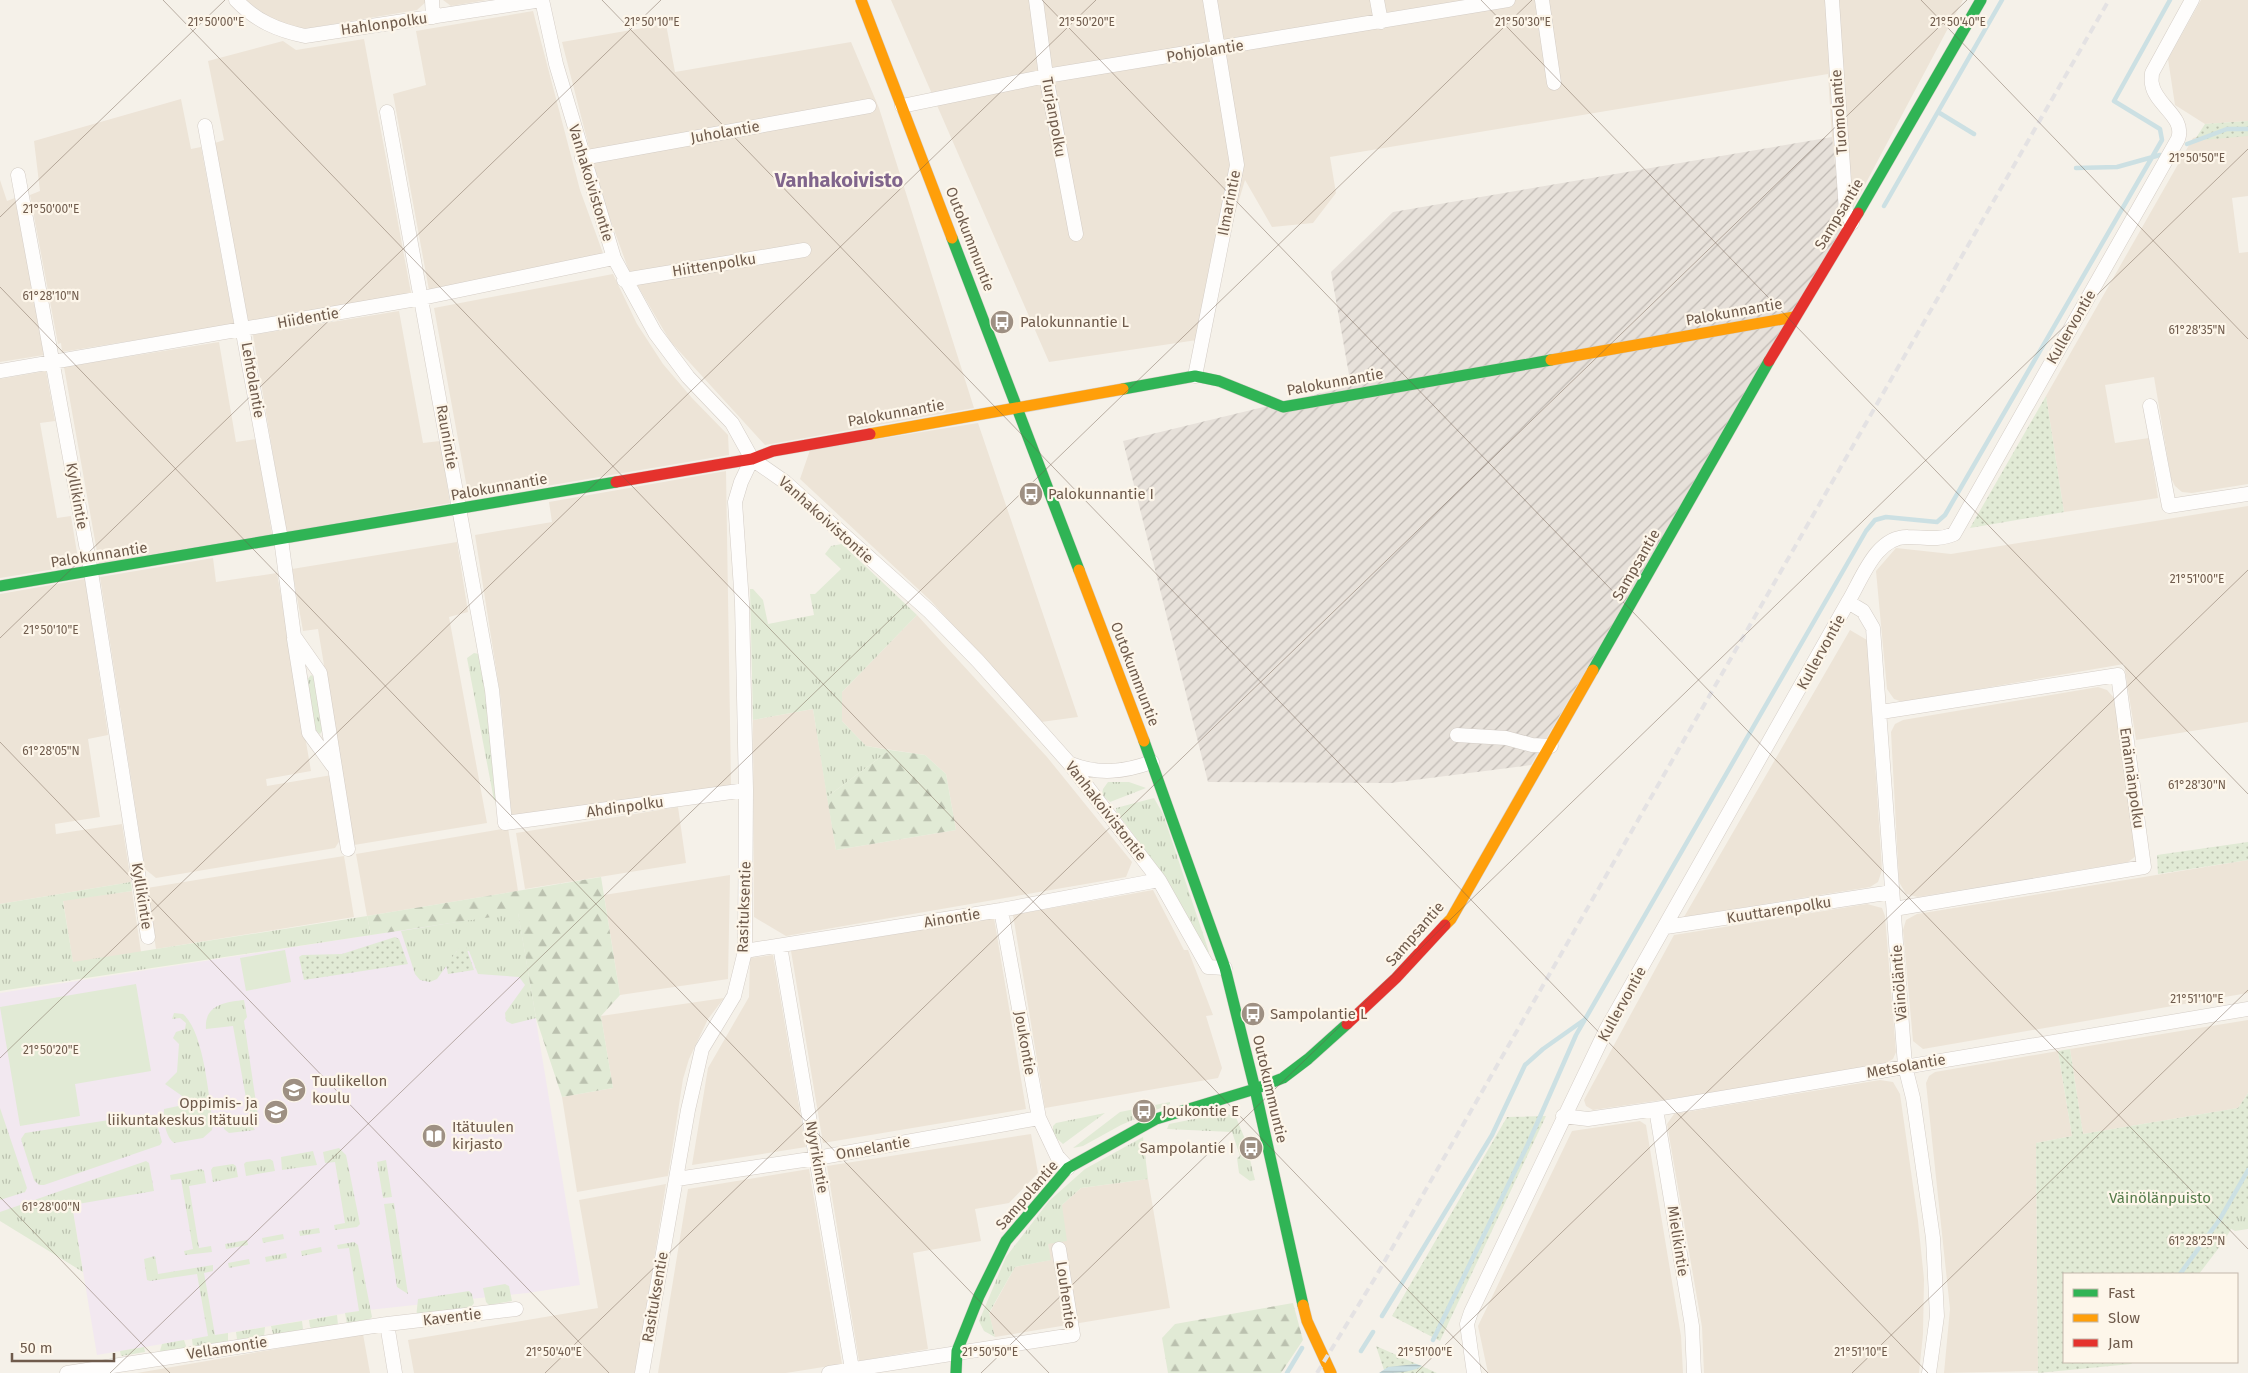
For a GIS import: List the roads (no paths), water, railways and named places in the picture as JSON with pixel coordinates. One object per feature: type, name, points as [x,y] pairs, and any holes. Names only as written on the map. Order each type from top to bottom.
[{"type":"street","name":"Hahlonpolku","points":[[236,0],[244,8],[276,30],[305,36],[542,0]]},
{"type":"street","points":[[432,0],[433,17]]},
{"type":"street","name":"Vanhakoivistontie","points":[[542,0],[556,64],[582,158],[614,258],[624,280],[655,333],[688,377],[732,423],[752,459],[785,482],[930,612],[978,661],[1069,763],[1159,880],[1208,968],[1225,968]]},
{"type":"street","name":"Outokummuntie","points":[[861,0],[1018,406],[1152,762],[1225,968],[1255,1089],[1307,1321],[1331,1373]]},
{"type":"street","name":"Turjanpolku","points":[[1036,0],[1046,76],[1076,234]]},
{"type":"street","name":"Ilmarintie","points":[[1195,376],[1237,165],[1210,0]]},
{"type":"street","points":[[1377,0],[1381,22]]},
{"type":"street","name":"Pohjolantie","points":[[902,106],[1046,76],[1508,0]]},
{"type":"street","points":[[1542,0],[1554,83]]},
{"type":"street","name":"Tuomolantie","points":[[1832,0],[1846,212],[1852,223]]},
{"type":"street","name":"Sampsantie","points":[[1255,1089],[1283,1078],[1308,1059],[1396,978],[1451,920],[1794,317],[1852,223],[1980,0]]},
{"type":"street","name":"Kullervontie","points":[[1474,1373],[1467,1324],[1471,1312],[1563,1116],[1606,1030],[1666,927],[1848,602],[1880,550],[1891,540],[1905,537],[1942,539],[1954,534],[2178,139],[2180,133],[2179,125],[2156,94],[2152,85],[2152,72],[2192,0]]},
{"type":"street","name":"Juholantie","points":[[582,158],[868,106]]},
{"type":"street","name":"Raunintie","points":[[387,112],[492,690],[505,823]]},
{"type":"street","name":"Lehtolantie","points":[[205,126],[244,329],[281,539],[309,733],[335,768]]},
{"type":"street","name":"Kyllikintie","points":[[18,175],[54,362],[91,572],[148,936]]},
{"type":"street","name":"Hiittenpolku","points":[[624,280],[804,250]]},
{"type":"street","name":"Hiidentie","points":[[0,371],[422,298],[614,258]]},
{"type":"street","name":"Palokunnantie","points":[[0,586],[752,459],[773,452],[1018,406],[1195,376],[1219,381],[1283,407],[1794,317]]},
{"type":"street","points":[[2150,406],[2169,506],[2248,494]]},
{"type":"street","name":"Rasituksentie","points":[[642,1373],[688,1110],[702,1049],[734,996],[745,951],[746,790],[742,603],[735,502],[741,482],[752,459]]},
{"type":"street","name":"Väinöläntie","points":[[1848,602],[1863,612],[1874,628],[1905,1066],[1913,1098],[1933,1238],[1937,1316],[1929,1373]]},
{"type":"street","name":"Lehtolantie","points":[[294,636],[320,673],[348,849]]},
{"type":"street","name":"Emännänpolku","points":[[1881,712],[2118,675],[2144,867],[1894,909]]},
{"type":"street","points":[[1457,735],[1506,738],[1532,745],[1550,746]]},
{"type":"street","points":[[1069,763],[1086,770],[1105,772],[1128,770],[1152,762]]},
{"type":"street","name":"Ahdinpolku","points":[[505,823],[746,790]]},
{"type":"street","name":"Ainontie","points":[[745,951],[1001,910],[1159,880]]},
{"type":"street","name":"Kuuttarenpolku","points":[[1666,927],[1892,892]]},
{"type":"street","name":"Joukontie","points":[[1001,910],[1039,1118],[1056,1156],[1068,1168]]},
{"type":"street","name":"Nyyrikintie","points":[[780,946],[852,1369]]},
{"type":"street","name":"Metsolantie","points":[[1563,1116],[1588,1119],[1656,1109],[2248,1009]]},
{"type":"street","name":"Sampolantie","points":[[956,1373],[957,1351],[979,1296],[1006,1241],[1068,1168],[1156,1119],[1255,1089]]},
{"type":"street","name":"Mielikintie","points":[[1656,1109],[1692,1326],[1694,1373]]},
{"type":"street","name":"Onnelantie","points":[[677,1179],[817,1158],[1039,1118]]},
{"type":"street","name":"Louhentie","points":[[829,1373],[957,1351],[1073,1335],[1059,1249]]},
{"type":"street","name":"Kaventie","points":[[387,1324],[516,1309]]},
{"type":"street","points":[[387,1324],[395,1373]]},
{"type":"street","name":"Vellamontie","points":[[67,1373],[387,1324]]},
{"type":"waterway","points":[[1884,206],[2002,0]]},
{"type":"waterway","points":[[1433,1340],[1528,1144],[1576,1035],[1866,531],[1875,520],[1886,517],[1937,522],[1945,515],[2162,140],[2160,129],[2114,101],[2170,0]]},
{"type":"waterway","points":[[1938,112],[1974,134]]},
{"type":"waterway","points":[[2187,144],[2227,129],[2248,129]]},
{"type":"waterway","points":[[2076,168],[2117,167],[2160,155]]},
{"type":"waterway","points":[[1382,1316],[1492,1135],[1525,1065],[1543,1049],[1584,1020]]},
{"type":"waterway","points":[[2181,1273],[2220,1219],[2248,1170]]},
{"type":"waterway","points":[[1361,1351],[1373,1332]]},
{"type":"waterway","points":[[1287,1373],[1302,1348]]},
{"type":"railway","points":[[1317,1373],[1375,1278],[2109,0]]},
{"type":"place","name":"Palokunnantie L","points":[[1002,322]]},
{"type":"place","name":"Palokunnantie I","points":[[1031,494]]},
{"type":"place","name":"Sampolantie L","points":[[1253,1014]]},
{"type":"place","name":"Tuulikellon koulu","points":[[294,1090]]},
{"type":"place","name":"Joukontie E","points":[[1144,1111]]},
{"type":"place","name":"Oppimis- ja liikuntakeskus Itätuuli","points":[[276,1112]]},
{"type":"place","name":"Itätuulen kirjasto","points":[[434,1136]]},
{"type":"place","name":"Sampolantie I","points":[[1251,1148]]},
{"type":"district","name":"Vanhakoivisto","points":[[839,180]]},
{"type":"park label","name":"Väinölänpuisto","points":[[2160,1198]]}]
